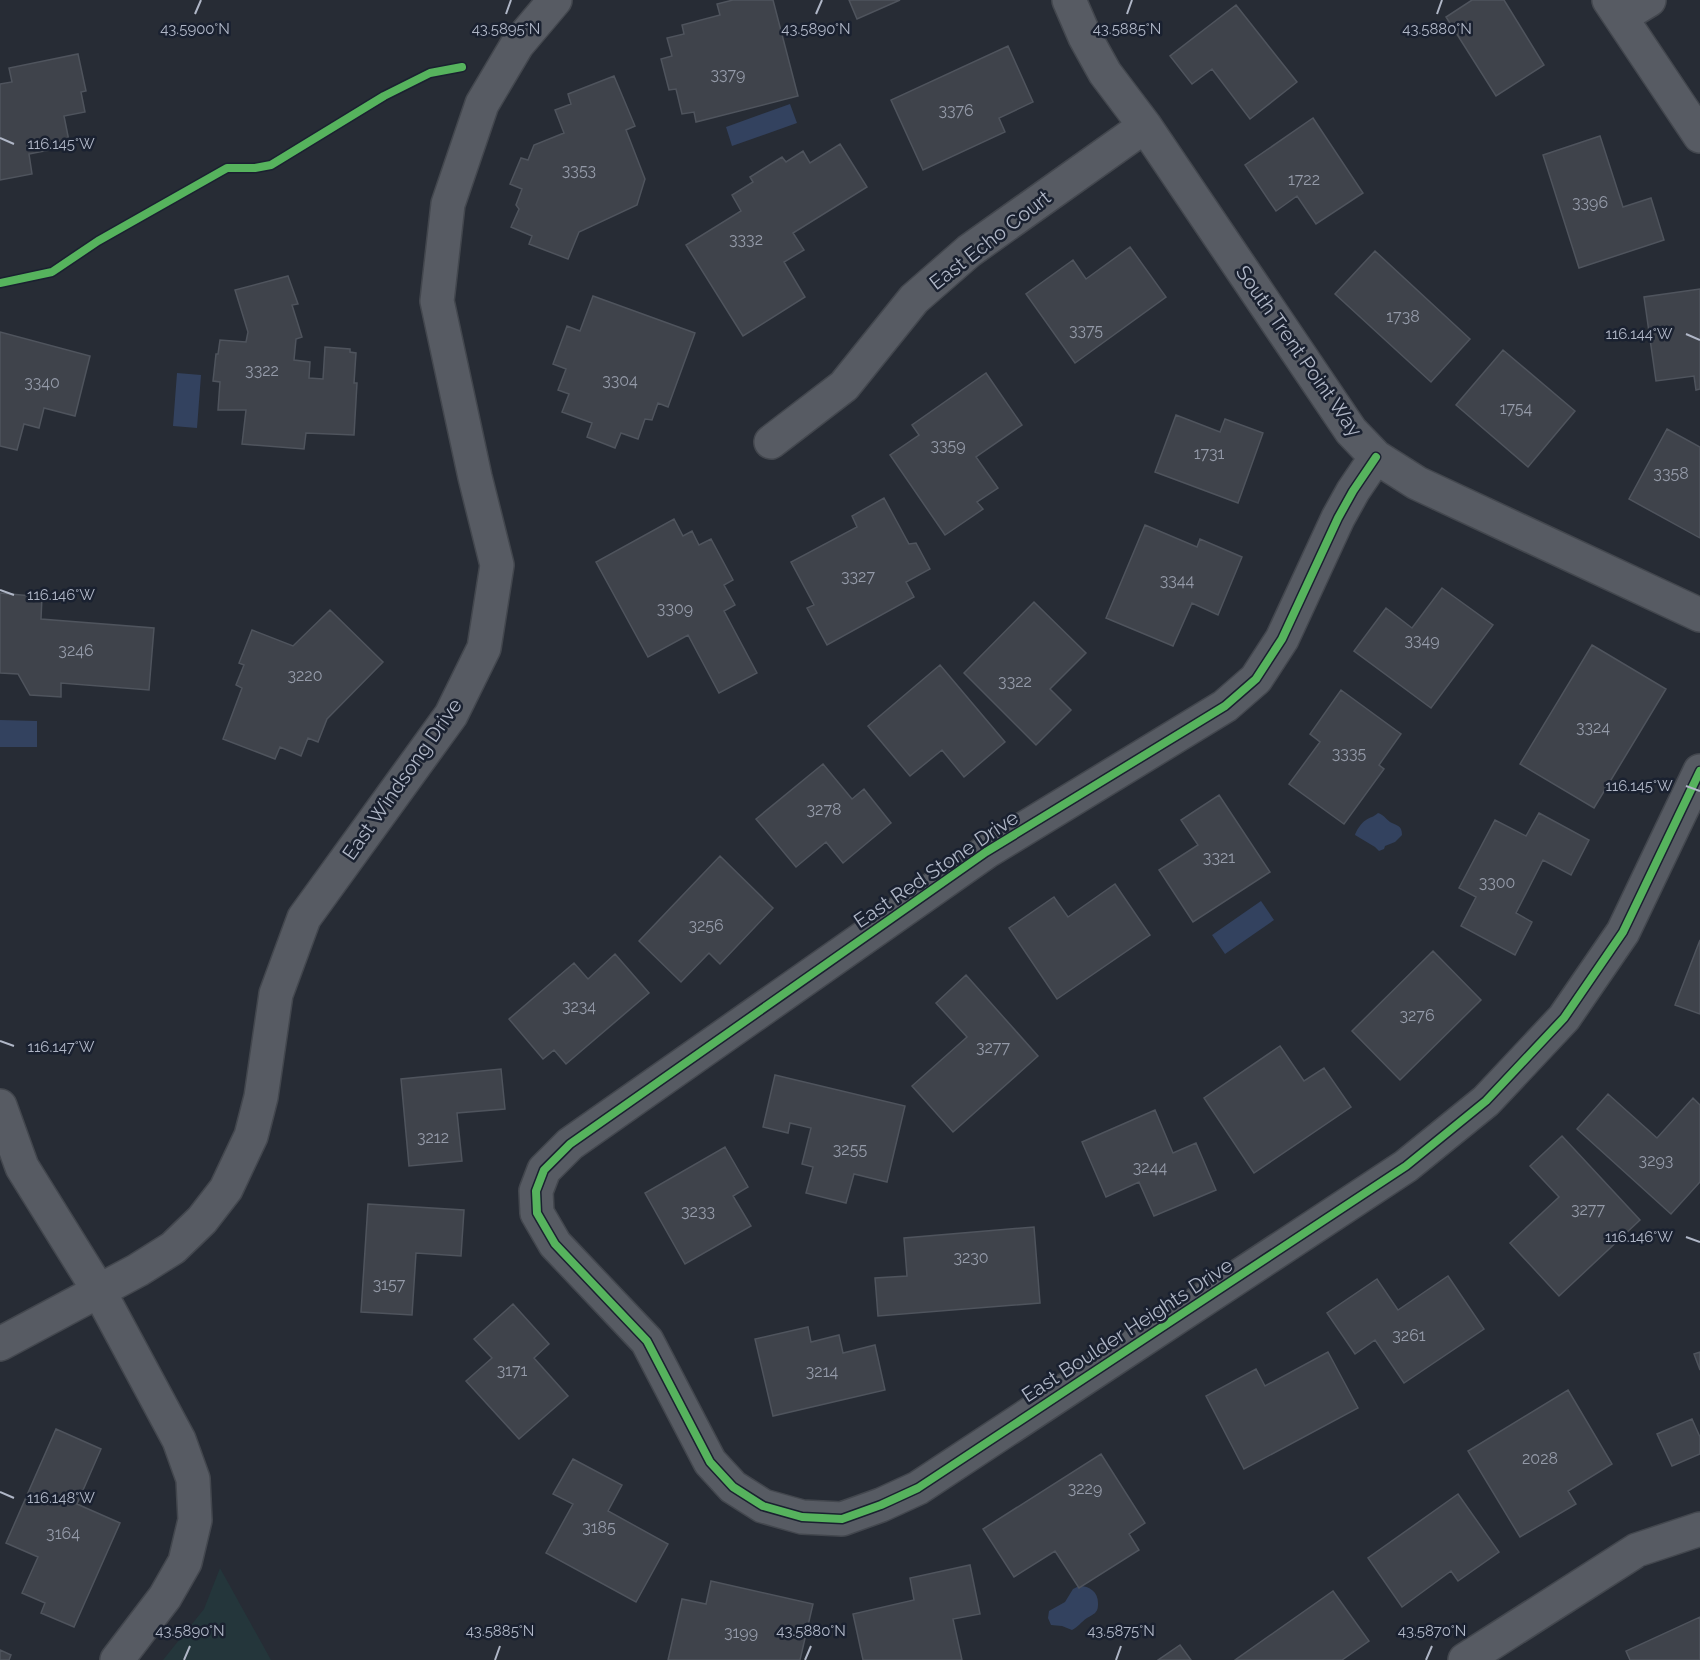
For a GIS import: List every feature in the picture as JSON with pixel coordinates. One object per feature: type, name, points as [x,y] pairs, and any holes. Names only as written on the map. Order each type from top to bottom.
[{"type":"street","name":"East Windsong Drive","points":[[0,1344],[138,1270],[173,1248],[202,1220],[226,1189],[251,1136],[261,1097],[276,994],[304,918],[451,715],[484,648],[497,565],[475,477],[437,301],[448,204],[482,104],[517,45],[555,0]]},
{"type":"street","name":"South Trent Point Way","points":[[1069,0],[1085,37],[1106,73],[1351,431],[1376,457],[1417,483],[1700,615]]},
{"type":"street","points":[[1649,0],[1615,9],[1700,136]]},
{"type":"street","name":"East Echo Court","points":[[771,442],[844,386],[914,299],[969,251],[1144,126]]},
{"type":"street","name":"East Red Stone Drive","points":[[536,1191],[544,1170],[570,1144],[986,852],[1225,706],[1256,679],[1282,639],[1338,518],[1376,457]]},
{"type":"street","name":"East Boulder Heights Drive","points":[[536,1191],[537,1213],[555,1244],[647,1341],[710,1462],[732,1487],[763,1506],[802,1517],[842,1519],[881,1505],[918,1488],[1406,1166],[1486,1101],[1564,1018],[1623,932],[1700,771]]},
{"type":"street","points":[[0,1106],[22,1167],[99,1291],[179,1440],[193,1479],[195,1520],[185,1562],[165,1597],[117,1660]]},
{"type":"street","points":[[1465,1660],[1637,1550],[1700,1529]]},
{"type":"shaded area","points":[[220,1568],[271,1660],[163,1660],[204,1609]]},
{"type":"water","points":[[790,104],[797,123],[732,146],[726,127]]},
{"type":"water","points":[[177,373],[201,375],[197,428],[173,426]]},
{"type":"water","points":[[0,720],[37,721],[37,747],[0,747]]},
{"type":"water","points":[[1378,813],[1397,825],[1402,832],[1395,842],[1379,851],[1355,835],[1362,823]]},
{"type":"water","points":[[1261,901],[1274,920],[1225,954],[1212,935]]},
{"type":"water","points":[[1079,1586],[1090,1588],[1095,1593],[1098,1599],[1096,1612],[1072,1630],[1051,1625],[1048,1618],[1049,1611],[1065,1602],[1073,1589]]},
{"type":"building","points":[[733,0],[773,0],[798,96],[696,122],[694,112],[682,114],[676,89],[669,90],[661,59],[672,56],[667,38],[684,34],[682,25],[720,15],[717,4]]},
{"type":"building","points":[[849,0],[900,0],[857,19]]},
{"type":"building","points":[[1472,0],[1504,0],[1544,65],[1496,96],[1446,17]]},
{"type":"building","points":[[1236,5],[1297,82],[1250,119],[1212,69],[1192,84],[1170,56]]},
{"type":"building","points":[[1008,46],[1033,102],[999,118],[1005,132],[923,170],[891,100]]},
{"type":"building","points":[[78,54],[86,91],[81,92],[85,112],[64,116],[70,146],[29,154],[32,174],[0,180],[0,84],[12,82],[9,68]]},
{"type":"building","points":[[614,76],[635,126],[626,130],[645,179],[637,205],[579,232],[568,259],[529,244],[532,236],[511,227],[519,209],[516,205],[522,189],[510,184],[521,158],[528,160],[534,145],[564,133],[555,110],[571,104],[568,94]]},
{"type":"building","points":[[1313,118],[1363,193],[1316,224],[1297,196],[1276,211],[1245,165]]},
{"type":"building","points":[[1600,136],[1623,207],[1651,198],[1664,240],[1579,268],[1543,155]]},
{"type":"building","points":[[840,144],[867,187],[793,233],[804,250],[784,262],[805,297],[743,336],[686,245],[741,211],[732,195],[753,182],[750,177],[782,157],[786,162],[803,151],[810,163]]},
{"type":"building","points":[[1130,247],[1166,297],[1075,363],[1026,294],[1073,260],[1086,279]]},
{"type":"building","points":[[1375,251],[1470,339],[1431,382],[1335,294]]},
{"type":"building","points":[[288,276],[298,304],[292,305],[302,337],[296,339],[294,360],[310,362],[309,378],[323,379],[325,347],[350,349],[350,352],[356,353],[354,435],[306,433],[304,449],[242,444],[246,410],[218,410],[220,382],[213,381],[216,354],[218,354],[220,340],[246,342],[248,332],[235,290]]},
{"type":"building","points":[[1700,289],[1700,389],[1696,390],[1694,376],[1656,381],[1644,297]]},
{"type":"building","points":[[593,296],[695,333],[668,407],[658,403],[652,420],[645,419],[638,439],[621,433],[615,448],[587,437],[592,423],[562,412],[569,394],[558,390],[566,369],[553,364],[567,326],[580,331]]},
{"type":"building","points":[[0,332],[90,356],[75,416],[44,408],[39,428],[24,424],[17,450],[0,446]]},
{"type":"building","points":[[1503,350],[1575,411],[1528,467],[1456,405]]},
{"type":"building","points":[[986,373],[1022,425],[976,457],[998,488],[977,502],[983,509],[945,535],[890,455],[919,435],[912,425]]},
{"type":"building","points":[[1176,415],[1220,432],[1225,419],[1263,433],[1238,503],[1155,472]]},
{"type":"building","points":[[1667,429],[1700,447],[1700,538],[1629,499]]},
{"type":"building","points":[[884,498],[909,544],[916,543],[930,569],[906,582],[914,597],[827,645],[807,608],[814,605],[791,562],[857,527],[852,516]]},
{"type":"building","points":[[674,519],[683,536],[692,531],[699,545],[711,539],[733,580],[724,585],[735,605],[724,611],[757,673],[719,693],[688,635],[648,657],[596,562]]},
{"type":"building","points":[[1145,525],[1197,547],[1200,539],[1242,557],[1218,615],[1192,603],[1173,646],[1106,618]]},
{"type":"building","points":[[1442,588],[1493,625],[1431,708],[1354,651],[1386,608],[1412,628]]},
{"type":"building","points":[[0,593],[42,597],[41,619],[154,628],[149,690],[61,683],[61,697],[30,695],[18,674],[0,673]]},
{"type":"building","points":[[1034,602],[1086,653],[1050,689],[1071,710],[1036,745],[964,673]]},
{"type":"building","points":[[330,610],[383,662],[327,719],[318,742],[308,738],[301,756],[280,747],[275,759],[223,739],[242,688],[236,685],[244,665],[239,663],[252,630],[293,646]]},
{"type":"building","points":[[1592,645],[1666,689],[1594,808],[1520,764]]},
{"type":"building","points":[[940,665],[1005,742],[964,777],[942,750],[910,776],[868,726]]},
{"type":"building","points":[[1341,690],[1401,734],[1379,765],[1384,769],[1344,824],[1289,784],[1320,742],[1310,734]]},
{"type":"building","points":[[823,764],[852,799],[864,789],[891,823],[843,863],[826,842],[796,867],[756,819]]},
{"type":"building","points":[[1219,795],[1270,872],[1193,922],[1159,870],[1198,845],[1181,820]]},
{"type":"building","points":[[1539,813],[1589,840],[1571,875],[1543,860],[1516,913],[1532,922],[1515,955],[1461,926],[1476,897],[1459,888],[1495,820],[1526,836]]},
{"type":"building","points":[[720,856],[773,908],[720,964],[709,953],[681,982],[639,941]]},
{"type":"building","points":[[1115,884],[1150,935],[1057,999],[1009,928],[1054,897],[1068,917]]},
{"type":"building","points":[[1700,940],[1700,1014],[1675,1005]]},
{"type":"building","points":[[1433,951],[1481,1000],[1400,1080],[1352,1031]]},
{"type":"building","points":[[615,954],[649,993],[566,1064],[554,1050],[543,1059],[509,1019],[574,963],[588,979]]},
{"type":"building","points":[[966,975],[1038,1056],[953,1132],[912,1086],[967,1037],[936,1003]]},
{"type":"building","points":[[1280,1046],[1304,1081],[1324,1068],[1351,1107],[1254,1173],[1204,1098]]},
{"type":"building","points":[[501,1069],[505,1109],[457,1113],[462,1161],[409,1166],[401,1079]]},
{"type":"building","points":[[775,1075],[905,1106],[887,1182],[854,1174],[846,1203],[806,1193],[813,1167],[802,1164],[811,1128],[790,1123],[788,1133],[763,1127]]},
{"type":"building","points":[[1608,1094],[1657,1138],[1693,1098],[1700,1105],[1700,1182],[1671,1214],[1577,1129]]},
{"type":"building","points":[[1155,1110],[1173,1153],[1196,1143],[1216,1190],[1154,1216],[1139,1182],[1106,1197],[1082,1142]]},
{"type":"building","points":[[1562,1136],[1640,1220],[1559,1296],[1510,1243],[1559,1197],[1530,1166]]},
{"type":"building","points":[[725,1147],[748,1187],[733,1196],[751,1226],[685,1264],[645,1193]]},
{"type":"building","points":[[368,1204],[464,1210],[461,1256],[416,1253],[412,1315],[361,1312]]},
{"type":"building","points":[[1034,1227],[1040,1303],[878,1316],[875,1278],[907,1276],[904,1238]]},
{"type":"building","points":[[1448,1276],[1484,1329],[1404,1383],[1375,1340],[1355,1354],[1327,1313],[1377,1279],[1398,1310]]},
{"type":"building","points":[[513,1304],[549,1344],[534,1358],[568,1396],[519,1439],[466,1381],[492,1358],[474,1339]]},
{"type":"building","points":[[808,1327],[811,1342],[839,1335],[843,1353],[875,1345],[885,1390],[773,1416],[755,1339]]},
{"type":"building","points":[[1328,1352],[1358,1408],[1244,1469],[1206,1396],[1256,1369],[1265,1386]]},
{"type":"building","points":[[1700,1352],[1700,1370],[1694,1354]]},
{"type":"building","points":[[1568,1390],[1612,1464],[1568,1491],[1576,1504],[1520,1537],[1468,1451]]},
{"type":"building","points":[[1692,1419],[1700,1437],[1700,1454],[1672,1466],[1657,1434]]},
{"type":"building","points":[[56,1429],[101,1449],[77,1504],[120,1523],[74,1627],[41,1613],[45,1603],[22,1593],[38,1557],[6,1543]]},
{"type":"building","points":[[1101,1454],[1145,1523],[1129,1534],[1139,1550],[1079,1588],[1055,1551],[1014,1577],[983,1529]]},
{"type":"building","points":[[573,1459],[622,1485],[608,1511],[668,1544],[636,1602],[546,1553],[573,1504],[553,1494]]},
{"type":"building","points":[[1458,1494],[1499,1552],[1458,1581],[1451,1571],[1402,1607],[1368,1558]]},
{"type":"building","points":[[970,1565],[980,1614],[953,1619],[962,1660],[863,1660],[853,1614],[914,1600],[910,1578]]},
{"type":"building","points":[[711,1581],[813,1604],[800,1660],[668,1660],[682,1599],[706,1604]]},
{"type":"building","points":[[1333,1591],[1369,1641],[1342,1660],[1235,1660]]},
{"type":"building","points":[[1700,1617],[1700,1660],[1630,1660],[1626,1651]]},
{"type":"building","points":[[1180,1645],[1191,1660],[1158,1660]]},
{"type":"building","points":[[0,1650],[11,1655],[9,1660],[0,1660]]},
{"type":"cycle path","points":[[0,283],[52,272],[98,241],[227,168],[255,168],[271,165],[384,96],[430,73],[462,67]]},
{"type":"cycle path","points":[[1376,457],[1338,518],[1282,639],[1256,679],[1225,706],[986,852],[570,1144],[544,1170],[536,1191],[537,1213],[555,1244],[647,1341],[710,1462],[733,1487],[763,1506],[802,1517],[842,1519],[918,1488],[1406,1166],[1486,1101],[1564,1018],[1623,932],[1700,771]]}]
